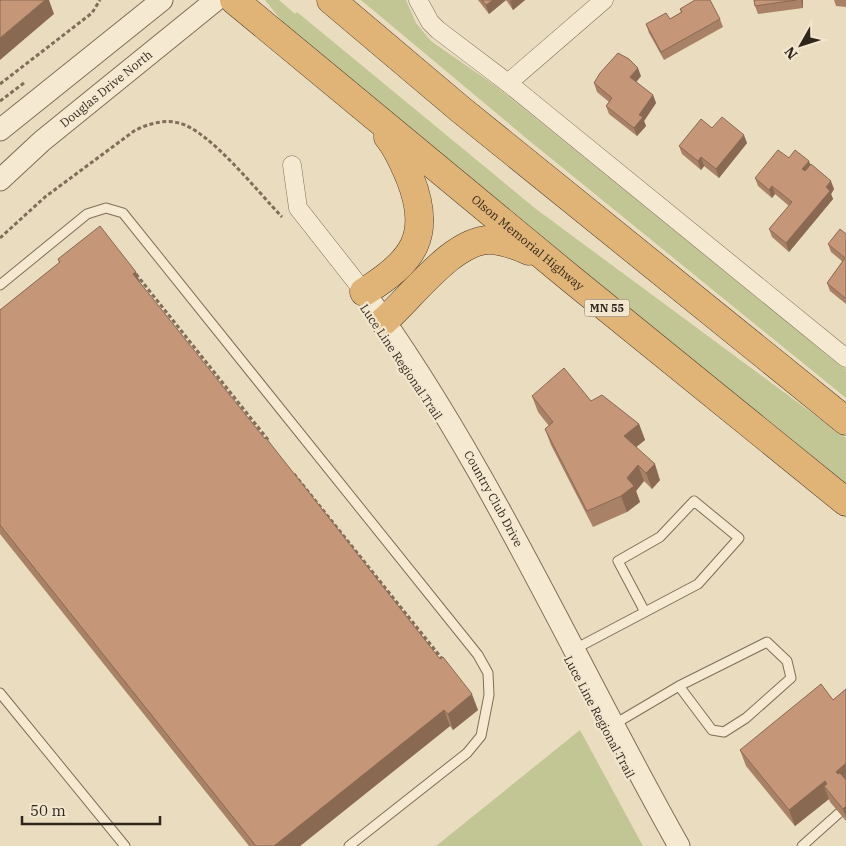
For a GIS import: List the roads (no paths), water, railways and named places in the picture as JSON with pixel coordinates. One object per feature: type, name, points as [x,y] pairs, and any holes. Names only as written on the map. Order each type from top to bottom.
[{"type":"highway","name":"Olson Memorial Highway","points":[[234,0],[552,263],[846,502]]},
{"type":"highway","points":[[331,0],[460,109],[846,421]]},
{"type":"highway","points":[[364,292],[390,275],[411,251],[418,235],[420,215],[416,194],[394,144],[368,112]]},
{"type":"highway","points":[[384,321],[430,276],[461,251],[476,243],[492,240],[514,245],[552,263]]},
{"type":"street","points":[[0,130],[162,0]]},
{"type":"street","name":"Douglas Drive North","points":[[0,180],[42,141],[216,0]]},
{"type":"street","points":[[418,0],[430,22],[438,30],[508,83],[846,358]]},
{"type":"street","points":[[508,83],[604,0]]},
{"type":"street","name":"Country Club Drive","points":[[292,165],[298,208],[364,292],[447,415],[478,469],[679,846]]},
{"type":"lane","points":[[0,285],[87,214],[106,208],[124,213],[478,655],[488,673],[489,695],[481,736],[467,753],[349,846]]},
{"type":"lane","points":[[573,650],[645,612],[698,584],[739,538],[694,501],[660,537],[618,561],[645,612]]},
{"type":"lane","points":[[613,725],[679,686],[767,642],[787,661],[791,678],[746,718],[724,732],[712,730],[679,686]]},
{"type":"lane","points":[[0,693],[125,846]]},
{"type":"lane","points":[[802,846],[839,813]]}]
